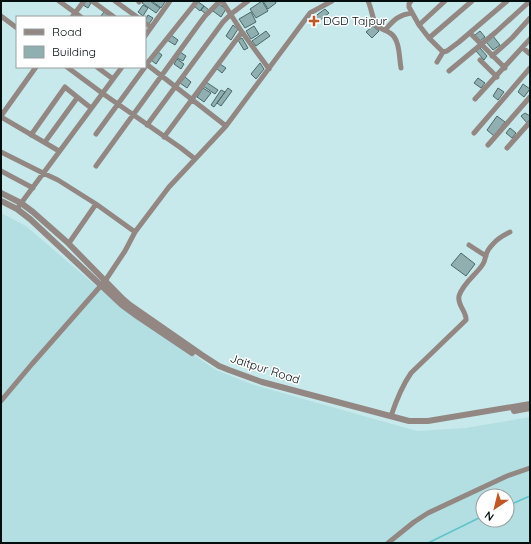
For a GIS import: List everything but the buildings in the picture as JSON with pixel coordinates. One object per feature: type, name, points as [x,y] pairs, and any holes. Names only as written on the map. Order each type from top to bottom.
[{"type":"street","points":[[59,1],[74,15],[84,1]]},
{"type":"street","points":[[92,1],[113,16]]},
{"type":"street","points":[[115,1],[136,16]]},
{"type":"street","points":[[146,34],[170,1]]},
{"type":"street","points":[[146,64],[197,1]]},
{"type":"street","points":[[96,166],[199,24],[221,1],[269,69]]},
{"type":"street","points":[[147,125],[223,22],[248,1]]},
{"type":"street","points":[[1,401],[103,284],[125,251],[135,232],[169,187],[226,126],[310,13],[332,1]]},
{"type":"street","points":[[375,1],[369,3],[376,25],[391,34],[397,42],[401,68]]},
{"type":"street","points":[[411,1],[409,7],[419,25],[443,52]]},
{"type":"street","points":[[419,25],[445,1]]},
{"type":"street","points":[[429,38],[472,1]]},
{"type":"street","points":[[437,62],[443,52],[459,42],[507,1]]},
{"type":"street","points":[[449,71],[530,1]]},
{"type":"street","points":[[385,30],[398,17],[404,14],[412,13]]},
{"type":"street","points":[[1,16],[16,27]]},
{"type":"street","points":[[492,56],[512,38],[530,18]]},
{"type":"street","points":[[146,24],[151,27]]},
{"type":"street","points":[[164,137],[242,32]]},
{"type":"street","points":[[470,33],[505,68]]},
{"type":"street","points":[[476,99],[530,40]]},
{"type":"street","points":[[523,48],[530,54]]},
{"type":"street","points":[[480,60],[497,77]]},
{"type":"street","points":[[146,66],[226,126]]},
{"type":"street","points":[[35,68],[1,116],[59,151]]},
{"type":"street","points":[[68,68],[102,94],[195,159]]},
{"type":"street","points":[[97,68],[113,79]]},
{"type":"street","points":[[17,209],[121,68]]},
{"type":"street","points":[[96,134],[143,68]]},
{"type":"street","points":[[474,134],[528,76],[530,68]]},
{"type":"street","points":[[30,134],[65,87],[91,108]]},
{"type":"street","points":[[488,145],[530,97]]},
{"type":"street","points":[[45,142],[77,98]]},
{"type":"street","points":[[507,148],[530,122]]},
{"type":"street","points":[[1,152],[58,180],[96,204],[135,232]]},
{"type":"street","points":[[1,171],[33,188]]},
{"type":"street","name":"Jaitpur Road","points":[[1,193],[21,203],[69,244],[114,298],[136,316],[214,368],[266,387],[413,425],[530,408]]},
{"type":"street","name":"Jaitpur Road","points":[[1,201],[17,209],[43,230],[103,284],[130,305],[202,355],[224,368],[262,382],[409,421],[422,421],[530,404]]},
{"type":"street","points":[[69,244],[96,204]]},
{"type":"street","points":[[391,416],[400,391],[411,373],[466,320],[460,303],[460,295],[468,281],[484,262],[493,244],[499,238],[510,232]]},
{"type":"street","points":[[469,245],[486,256]]},
{"type":"street","points":[[388,543],[428,513],[506,476],[530,468]]},
{"type":"shaded area","points":[[1,213],[26,226],[109,297],[216,370],[254,385],[417,431],[465,428],[530,417],[530,543],[1,543]]},
{"type":"waterway","points":[[515,503],[530,496]]},
{"type":"waterway","points":[[428,543],[475,520]]},
{"type":"place","name":"DGD Tajpur","points":[[314,21]]}]
